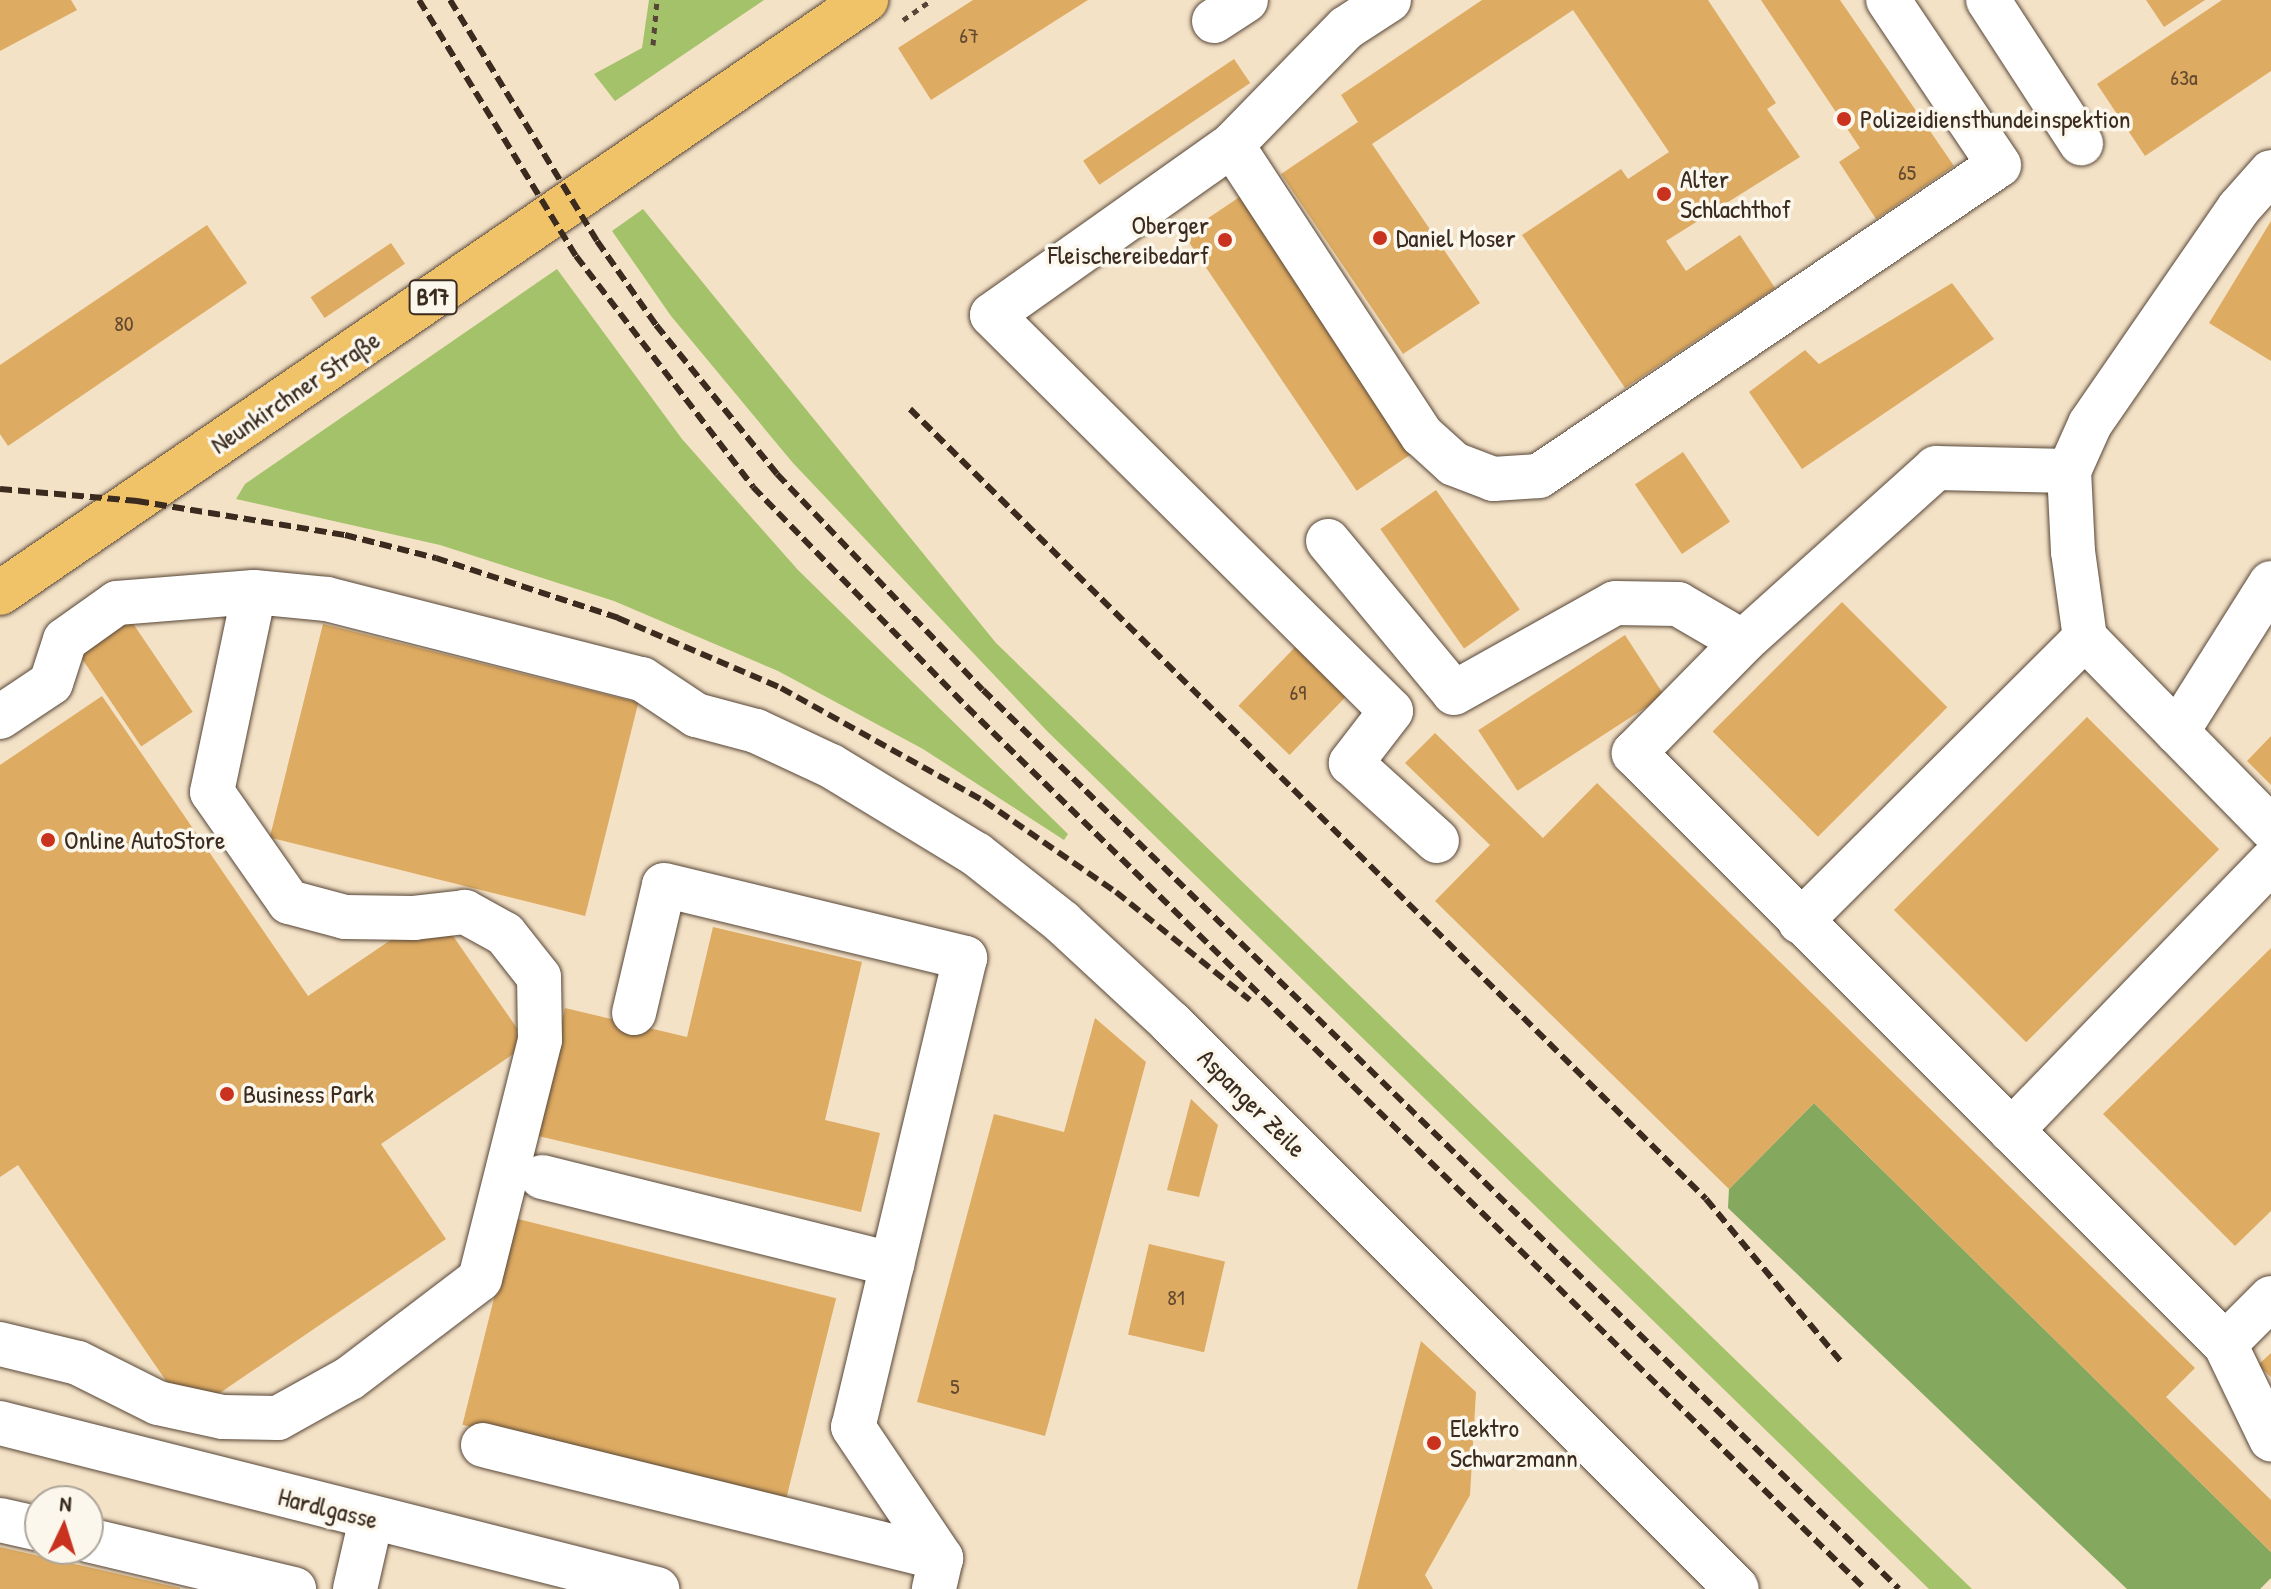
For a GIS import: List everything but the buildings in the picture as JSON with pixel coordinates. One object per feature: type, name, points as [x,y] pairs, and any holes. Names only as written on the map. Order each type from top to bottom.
[{"type":"main road","name":"Neunkirchner Straße","points":[[0,593],[866,0]]},
{"type":"street","points":[[1389,0],[1338,14],[1232,145],[992,315],[1391,711],[1351,763],[1437,841]]},
{"type":"street","points":[[1232,145],[1422,435],[1454,464],[1493,479],[1539,476],[1999,165],[1888,0]]},
{"type":"street","points":[[1988,0],[2081,143]]},
{"type":"street","points":[[2271,172],[2239,208],[2090,424],[2069,471],[2073,552],[2085,638],[2271,828]]},
{"type":"street","points":[[2069,471],[1936,468],[1743,642],[1634,753],[2225,1344],[2271,1439]]},
{"type":"street","points":[[1328,541],[1454,693],[1615,603],[1678,604],[1743,642]]},
{"type":"street","points":[[2177,732],[2271,583]]},
{"type":"street","points":[[0,1344],[78,1363],[158,1403],[223,1417],[278,1418],[350,1378],[480,1279],[540,1040],[539,977],[505,934],[465,912],[414,918],[345,917],[289,902],[212,792],[254,592]]},
{"type":"street","name":"Aspanger Zeile","points":[[0,717],[51,683],[65,640],[117,603],[254,592],[327,599],[642,679],[696,715],[756,731],[903,805],[976,854],[1062,922],[1182,1034],[1737,1589]]},
{"type":"street","points":[[1800,922],[2085,638]]},
{"type":"street","points":[[2011,1131],[2271,862]]},
{"type":"street","points":[[634,1013],[664,885],[965,958],[853,1427],[938,1574]]},
{"type":"street","points":[[542,1177],[892,1264]]},
{"type":"street","points":[[2225,1344],[2271,1298]]},
{"type":"street","name":"Hardlgasse","points":[[0,1423],[657,1589]]},
{"type":"street","points":[[483,1445],[938,1574]]},
{"type":"street","points":[[355,1589],[371,1519]]},
{"type":"street","points":[[0,1520],[24,1525]]},
{"type":"street","points":[[104,1544],[294,1589]]},
{"type":"path","points":[[653,45],[657,0]]},
{"type":"green space","points":[[649,0],[764,0],[615,101],[594,74],[642,48]]},
{"type":"green space","points":[[643,209],[996,643],[1972,1589],[1929,1589],[1048,732],[793,463],[671,316],[612,231]]},
{"type":"green space","points":[[557,269],[682,439],[798,570],[1068,834],[1064,840],[923,749],[778,671],[614,601],[440,545],[236,499],[245,484]]},
{"type":"green space","points":[[1814,1103],[2271,1552],[2271,1578],[2260,1589],[2127,1589],[1728,1208],[1729,1189]]},
{"type":"railway","points":[[419,0],[576,256],[753,487],[967,707],[1865,1589]]},
{"type":"railway","points":[[450,0],[597,241],[656,325],[777,474],[983,690],[1899,1589]]},
{"type":"railway","points":[[910,409],[1706,1199],[1842,1363]]},
{"type":"railway","points":[[0,489],[137,501],[345,535],[436,558],[618,618],[781,688],[984,801],[1116,892],[1250,1000]]},
{"type":"place","name":"Polizeidiensthundeinspektion","points":[[1844,119]]},
{"type":"place","name":"Alter Schlachthof","points":[[1664,194]]},
{"type":"place","name":"Daniel Moser","points":[[1380,238]]},
{"type":"place","name":"Oberger Fleischereibedarf","points":[[1225,240]]},
{"type":"place","name":"Online AutoStore","points":[[48,840]]},
{"type":"place","name":"Business Park","points":[[227,1094]]},
{"type":"place","name":"Elektro Schwarzmann","points":[[1434,1443]]}]
